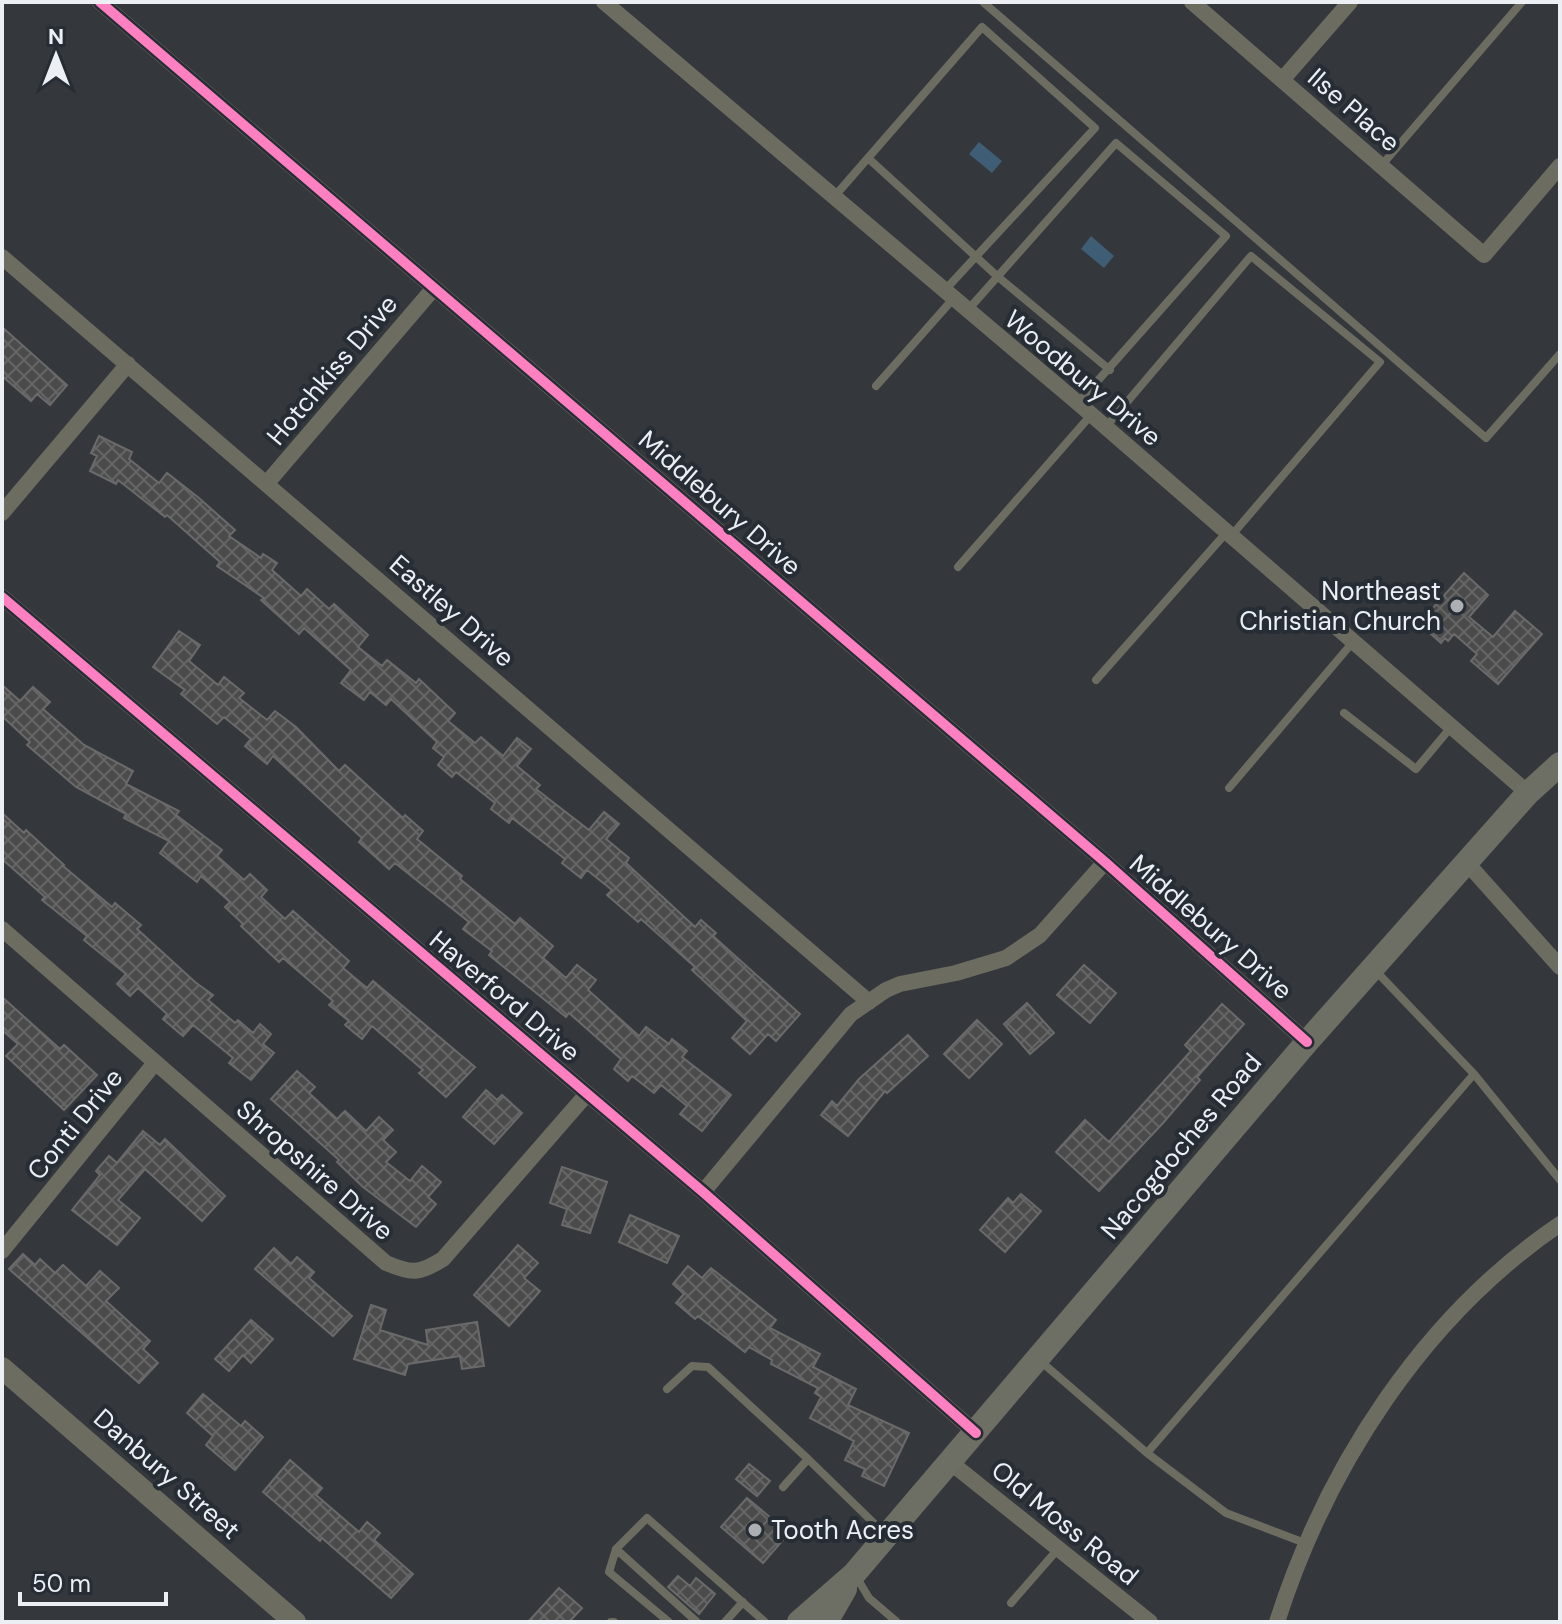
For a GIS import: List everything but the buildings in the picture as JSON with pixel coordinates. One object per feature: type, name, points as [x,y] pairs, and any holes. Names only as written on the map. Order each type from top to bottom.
[{"type":"main road","name":"Nacogdoches Road","points":[[799,1622],[854,1574],[887,1537],[1307,1042],[1528,793],[1560,764]]},
{"type":"main road","name":"Nacogdoches Road","points":[[826,1622],[854,1574]]},
{"type":"street","name":"Middlebury Drive","points":[[100,2],[1105,862],[1307,1042]]},
{"type":"street","name":"Woodbury Drive","points":[[604,2],[1084,409],[1528,793]]},
{"type":"street","name":"Ilse Place","points":[[1192,2],[1484,255],[1560,166]]},
{"type":"street","points":[[1282,80],[1350,2]]},
{"type":"street","name":"Eastley Drive","points":[[2,257],[869,1002]]},
{"type":"street","name":"Hotchkiss Drive","points":[[267,483],[434,288]]},
{"type":"street","points":[[2,513],[128,364]]},
{"type":"street","name":"Haverford Drive","points":[[2,597],[703,1192],[976,1433]]},
{"type":"street","points":[[703,1192],[851,1014],[900,984],[956,973],[1006,958],[1040,935],[1105,862]]},
{"type":"street","points":[[1467,863],[1560,967]]},
{"type":"street","name":"Shropshire Drive","points":[[2,929],[386,1263],[409,1273],[427,1269],[443,1259],[586,1095]]},
{"type":"street","name":"Conti Drive","points":[[2,1251],[154,1064]]},
{"type":"street","points":[[1277,1622],[1305,1543],[1337,1478],[1380,1407],[1433,1339],[1508,1262],[1560,1224]]},
{"type":"street","name":"Danbury Street","points":[[2,1368],[295,1622]]},
{"type":"street","name":"Old Moss Road","points":[[950,1462],[1150,1622]]},
{"type":"lane","points":[[983,2],[1486,438],[1560,354]]},
{"type":"lane","points":[[1381,166],[1522,2]]},
{"type":"lane","points":[[834,198],[982,27],[1095,128],[976,258],[876,386]]},
{"type":"lane","points":[[958,567],[1084,409],[1110,370],[1226,236],[1116,143],[967,311]]},
{"type":"lane","points":[[868,158],[976,258],[1110,370]]},
{"type":"lane","points":[[1096,680],[1380,362],[1251,256],[1105,428]]},
{"type":"lane","points":[[1229,788],[1353,642]]},
{"type":"lane","points":[[1344,713],[1416,769],[1452,726]]},
{"type":"lane","points":[[1374,968],[1474,1074],[1560,1180]]},
{"type":"lane","points":[[1147,1453],[1474,1074]]},
{"type":"lane","points":[[1038,1359],[1147,1453],[1226,1513],[1305,1543]]},
{"type":"lane","points":[[667,1389],[692,1366],[708,1367],[887,1537]]},
{"type":"lane","points":[[783,1487],[808,1459]]},
{"type":"lane","points":[[669,1622],[609,1572],[616,1549],[647,1518],[765,1622]]},
{"type":"lane","points":[[1011,1603],[1059,1548]]},
{"type":"lane","points":[[616,1549],[697,1622]]},
{"type":"lane","points":[[854,1574],[869,1598],[897,1622]]},
{"type":"lane","points":[[725,1622],[743,1602]]},
{"type":"water","points":[[979,142],[1002,161],[992,173],[969,154]]},
{"type":"water","points":[[1091,236],[1114,256],[1104,268],[1081,249]]},
{"type":"cycle path","points":[[100,2],[1105,862],[1307,1042]]},
{"type":"cycle path","points":[[2,597],[703,1192],[976,1433]]},
{"type":"place","name":"Northeast Christian Church","points":[[1457,606]]},
{"type":"place","name":"Tooth Acres","points":[[755,1530]]}]
